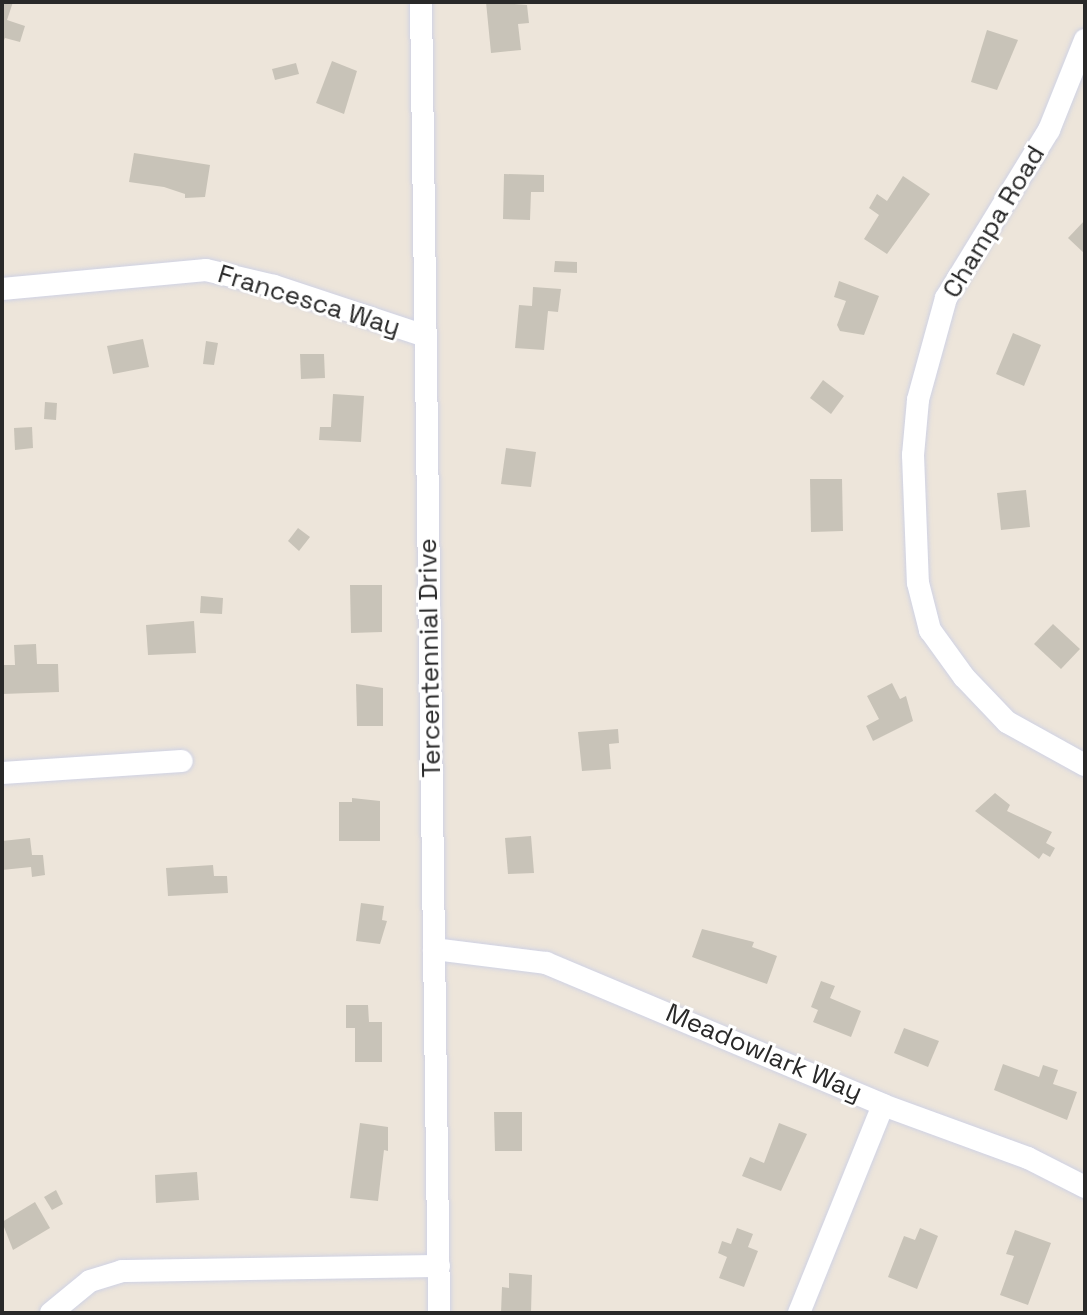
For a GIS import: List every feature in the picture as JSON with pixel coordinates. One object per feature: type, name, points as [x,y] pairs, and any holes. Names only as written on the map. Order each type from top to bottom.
[{"type":"street","name":"Tercentennial Drive","points":[[421,2],[439,1313]]},
{"type":"street","name":"Champa Road","points":[[1085,40],[1049,130],[946,298],[918,400],[913,469],[918,583],[930,630],[964,677],[1007,722],[1085,765]]},
{"type":"street","name":"Francesca Way","points":[[2,289],[206,270],[274,286],[425,336]]},
{"type":"street","points":[[2,773],[182,761]]},
{"type":"street","name":"Meadowlark Way","points":[[434,949],[485,952],[546,963],[883,1105],[1028,1158],[1085,1187]]},
{"type":"street","points":[[799,1313],[883,1105]]},
{"type":"street","points":[[51,1313],[90,1281],[122,1271],[439,1266]]},
{"type":"building","points":[[2,2],[13,2],[7,20],[25,26],[20,42],[5,38],[2,45]]},
{"type":"building","points":[[486,2],[527,5],[529,23],[518,24],[521,50],[491,53]]},
{"type":"building","points":[[987,30],[1018,40],[997,90],[971,82]]},
{"type":"building","points":[[332,61],[357,71],[344,114],[316,103]]},
{"type":"building","points":[[296,63],[299,74],[275,80],[272,69]]},
{"type":"building","points":[[134,153],[210,165],[205,197],[185,198],[185,194],[164,187],[129,182]]},
{"type":"building","points":[[504,174],[544,175],[544,192],[531,192],[530,220],[503,219]]},
{"type":"building","points":[[903,176],[930,194],[887,254],[864,239],[879,215],[869,208],[877,194],[887,201]]},
{"type":"building","points":[[1085,220],[1085,254],[1068,238]]},
{"type":"building","points":[[555,261],[577,262],[577,273],[554,272]]},
{"type":"building","points":[[839,281],[879,296],[864,335],[840,331],[837,325],[846,301],[834,297]]},
{"type":"building","points":[[533,287],[561,289],[558,312],[548,311],[544,350],[515,348],[519,305],[532,306]]},
{"type":"building","points":[[1013,333],[1041,345],[1024,386],[996,374]]},
{"type":"building","points":[[143,339],[149,367],[113,374],[107,346]]},
{"type":"building","points":[[206,341],[218,343],[214,365],[203,364]]},
{"type":"building","points":[[300,354],[324,354],[325,378],[301,379]]},
{"type":"building","points":[[823,380],[844,396],[831,414],[810,398]]},
{"type":"building","points":[[333,394],[364,396],[361,442],[319,440],[320,427],[331,427]]},
{"type":"building","points":[[45,402],[57,403],[56,420],[44,419]]},
{"type":"building","points":[[32,427],[33,448],[15,450],[14,428]]},
{"type":"building","points":[[506,448],[536,452],[531,487],[501,484]]},
{"type":"building","points":[[810,479],[842,479],[843,531],[811,532]]},
{"type":"building","points":[[1026,490],[1030,527],[1001,530],[997,493]]},
{"type":"building","points":[[298,528],[310,537],[299,551],[288,541]]},
{"type":"building","points":[[350,585],[382,585],[382,632],[351,633]]},
{"type":"building","points":[[201,596],[223,598],[222,614],[200,613]]},
{"type":"building","points":[[194,621],[196,653],[148,655],[146,625]]},
{"type":"building","points":[[1053,624],[1080,649],[1061,669],[1034,644]]},
{"type":"building","points":[[36,644],[37,664],[58,664],[59,692],[2,694],[2,665],[15,665],[14,645]]},
{"type":"building","points":[[892,683],[900,699],[906,696],[913,721],[873,741],[866,726],[879,719],[867,696]]},
{"type":"building","points":[[356,684],[383,688],[383,726],[357,726]]},
{"type":"building","points":[[618,729],[619,743],[609,744],[611,769],[582,771],[578,732]]},
{"type":"building","points":[[995,793],[1010,805],[1007,811],[1052,832],[1046,843],[1055,848],[1050,857],[1043,853],[1039,859],[975,811]]},
{"type":"building","points":[[352,798],[380,801],[380,841],[339,841],[339,802],[352,802]]},
{"type":"building","points":[[531,836],[534,873],[508,874],[505,838]]},
{"type":"building","points":[[30,838],[32,855],[43,855],[45,875],[32,877],[31,867],[2,870],[2,841]]},
{"type":"building","points":[[213,865],[214,876],[227,876],[228,893],[168,896],[166,868]]},
{"type":"building","points":[[361,903],[384,906],[382,920],[387,921],[380,944],[356,941]]},
{"type":"building","points":[[702,929],[754,942],[752,947],[777,956],[767,984],[692,957]]},
{"type":"building","points":[[821,981],[835,986],[830,998],[861,1011],[851,1037],[813,1022],[818,1010],[811,1007]]},
{"type":"building","points":[[346,1005],[368,1005],[369,1022],[382,1022],[382,1062],[355,1062],[355,1028],[346,1028]]},
{"type":"building","points":[[904,1028],[939,1041],[928,1067],[894,1053]]},
{"type":"building","points":[[1003,1064],[1039,1077],[1043,1065],[1058,1070],[1053,1084],[1077,1092],[1067,1120],[994,1090]]},
{"type":"building","points":[[494,1112],[522,1112],[522,1151],[495,1151]]},
{"type":"building","points":[[360,1123],[388,1127],[388,1151],[384,1150],[378,1201],[350,1198]]},
{"type":"building","points":[[779,1123],[807,1134],[781,1191],[742,1176],[750,1157],[764,1163]]},
{"type":"building","points":[[197,1172],[199,1200],[156,1203],[155,1175]]},
{"type":"building","points":[[56,1190],[63,1204],[52,1210],[44,1197]]},
{"type":"building","points":[[35,1202],[50,1228],[13,1250],[2,1222]]},
{"type":"building","points":[[737,1228],[753,1234],[748,1247],[758,1251],[744,1287],[719,1278],[727,1257],[718,1253],[722,1241],[731,1244]]},
{"type":"building","points":[[920,1228],[938,1236],[917,1289],[888,1277],[904,1236],[915,1240]]},
{"type":"building","points":[[1015,1230],[1051,1243],[1028,1305],[1000,1295],[1014,1256],[1006,1254]]},
{"type":"building","points":[[509,1273],[532,1275],[531,1313],[501,1313],[502,1287],[509,1288]]}]
